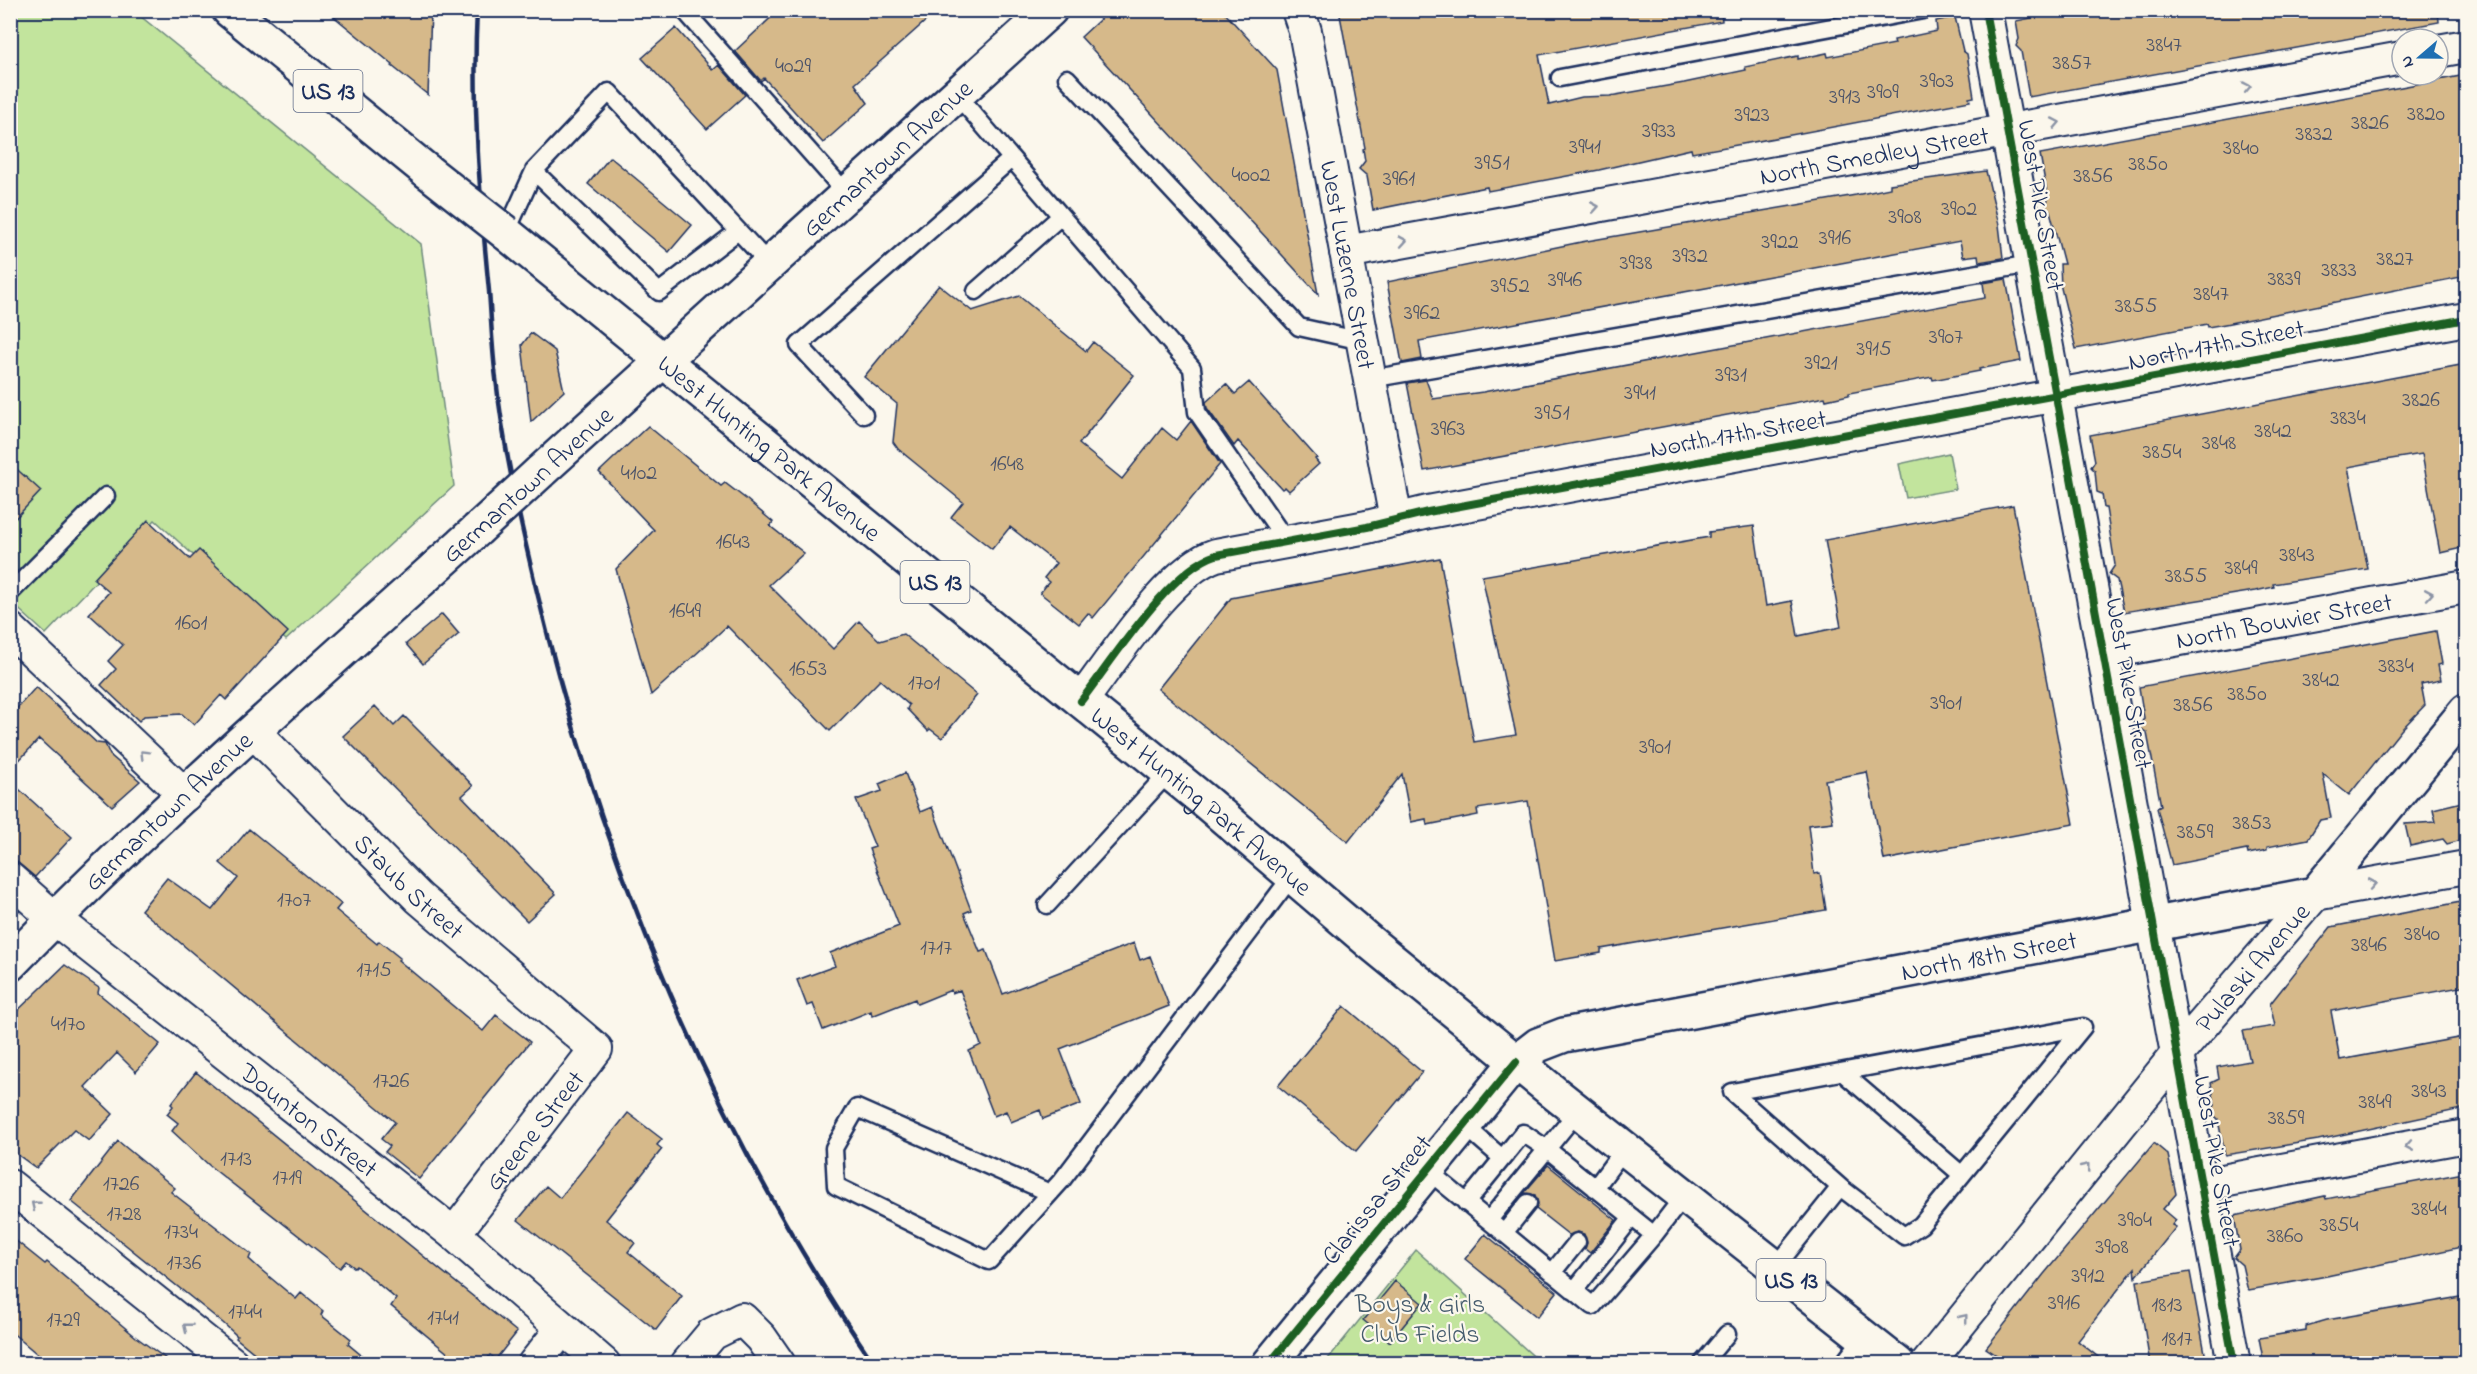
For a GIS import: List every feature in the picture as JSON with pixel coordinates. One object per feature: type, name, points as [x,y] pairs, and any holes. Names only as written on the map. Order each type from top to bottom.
[{"type":"main road","name":"West Hunting Park Avenue","points":[[229,10],[1169,772],[1576,1112],[1898,1364]]},
{"type":"main road","name":"Germantown Avenue","points":[[10,964],[54,918],[185,795],[957,95],[1040,14]]},
{"type":"main road","name":"Pulaski Avenue","points":[[2315,894],[2466,711]]},
{"type":"main road","name":"North 18th Street","points":[[1516,1062],[1538,1045],[1564,1035],[2315,894]]},
{"type":"main road","name":"Clarissa Street","points":[[1269,1364],[1516,1062]]},
{"type":"street","name":"West Luzerne Street","points":[[1298,10],[1305,31],[1396,520]]},
{"type":"street","name":"West Pike Street","points":[[1985,10],[2234,1364]]},
{"type":"street","points":[[2450,49],[2466,46]]},
{"type":"street","name":"North Smedley Street","points":[[1346,252],[2390,60]]},
{"type":"street","name":"North 17th Street","points":[[1081,701],[1157,603],[1197,563],[1216,555],[2466,319]]},
{"type":"street","name":"North Bouvier Street","points":[[2103,653],[2466,587]]},
{"type":"street","points":[[10,629],[185,795]]},
{"type":"street","name":"Staub Street","points":[[254,732],[419,898],[575,1030]]},
{"type":"street","name":"North 18th Street","points":[[2315,894],[2466,867]]},
{"type":"street","name":"Dounton Street","points":[[10,879],[54,918],[454,1234],[604,1364]]},
{"type":"street","name":"Pulaski Avenue","points":[[1927,1364],[2177,1054],[2315,894]]},
{"type":"street","name":"Greene Street","points":[[454,1234],[596,1048],[575,1030]]},
{"type":"street","points":[[2201,1185],[2466,1136]]},
{"type":"street","points":[[10,1186],[233,1364]]},
{"type":"street","points":[[687,1364],[712,1335],[742,1319],[761,1338],[779,1364]]},
{"type":"street","points":[[534,1364],[562,1329]]},
{"type":"lane","points":[[684,10],[847,194]]},
{"type":"lane","points":[[1560,78],[1923,10]]},
{"type":"lane","points":[[1067,78],[1299,327],[1362,341]]},
{"type":"lane","points":[[506,233],[534,171],[609,92],[770,265]]},
{"type":"lane","points":[[957,95],[1192,368],[1197,412],[1287,542]]},
{"type":"lane","points":[[864,415],[799,345],[1011,159]]},
{"type":"lane","points":[[534,171],[659,292],[738,231]]},
{"type":"lane","points":[[976,291],[1061,216]]},
{"type":"lane","points":[[1370,379],[2031,264]]},
{"type":"lane","points":[[10,593],[106,496]]},
{"type":"lane","points":[[1047,905],[1169,772]]},
{"type":"lane","points":[[1050,1193],[857,1108],[834,1148],[836,1186],[989,1261],[1050,1193],[1292,876]]},
{"type":"lane","points":[[2083,1027],[1921,1225],[1904,1236],[1840,1187],[1732,1092],[1842,1072],[2083,1027]]},
{"type":"lane","points":[[1842,1072],[1962,1175]]},
{"type":"lane","points":[[1489,1220],[1576,1112]]},
{"type":"lane","points":[[1464,1125],[1502,1158]]},
{"type":"lane","points":[[1466,1203],[1523,1133],[1547,1149],[1557,1165],[1596,1188],[1607,1205],[1632,1217],[1654,1235]]},
{"type":"lane","points":[[1596,1188],[1624,1149]]},
{"type":"lane","points":[[1427,1170],[1593,1306],[1684,1196]]},
{"type":"lane","points":[[1775,1268],[1840,1187]]},
{"type":"lane","points":[[1504,1233],[1528,1203]]},
{"type":"lane","points":[[1574,1291],[1632,1217]]},
{"type":"lane","points":[[1552,1273],[1577,1242]]},
{"type":"lane","points":[[1702,1364],[1727,1334]]},
{"type":"lane","points":[[1843,1364],[1864,1336]]},
{"type":"green space","points":[[11,11],[134,11],[421,244],[454,486],[286,640],[155,520],[46,634],[11,602]]},
{"type":"green space","points":[[1949,453],[1956,489],[1906,498],[1899,464]]},
{"type":"green space","name":"Boys & Girls Club Fields","points":[[1416,1250],[1541,1363],[1324,1364]]},
{"type":"building","points":[[326,10],[431,10],[428,95],[392,66]]},
{"type":"building","points":[[779,10],[938,10],[855,84],[868,103],[823,143],[764,78],[761,81],[735,51]]},
{"type":"building","points":[[1110,10],[1222,10],[1277,70],[1318,294],[1081,37]]},
{"type":"building","points":[[1339,10],[1721,10],[1722,21],[1539,55],[1549,105],[1582,97],[1610,96],[1684,83],[1798,56],[1798,59],[1827,53],[1828,57],[1895,44],[1894,40],[1937,31],[1936,21],[1955,17],[1963,51],[1967,54],[1974,97],[1969,98],[1970,101],[1748,143],[1692,153],[1691,149],[1599,170],[1488,191],[1487,187],[1373,210],[1367,176],[1359,169],[1365,161],[1363,149],[1365,148]]},
{"type":"building","points":[[2072,10],[2438,10],[2439,22],[2412,27],[2390,27],[2390,31],[2029,97],[2021,51],[2016,46],[2019,39],[2016,21]]},
{"type":"building","points":[[676,28],[713,70],[719,65],[745,95],[707,129],[642,58]]},
{"type":"building","points":[[2466,75],[2466,276],[2225,324],[2208,327],[2207,324],[2076,349],[2061,288],[2060,264],[2064,264],[2050,211],[2046,206],[2048,199],[2040,154],[2401,87],[2450,87],[2450,78]]},
{"type":"building","points":[[610,157],[692,225],[669,252],[588,184]]},
{"type":"building","points":[[1986,171],[1999,225],[2003,258],[1979,262],[1978,255],[1963,257],[1960,241],[1419,341],[1422,359],[1402,363],[1387,282],[1581,242],[1856,195],[1890,188],[1890,184]]},
{"type":"building","points":[[2006,279],[2021,361],[1933,380],[1932,377],[1849,393],[1849,395],[1826,400],[1825,397],[1424,471],[1407,383],[1426,380],[1433,399],[1483,392],[1985,298],[1983,283]]},
{"type":"building","points":[[939,285],[972,311],[1019,296],[1086,351],[1093,342],[1134,375],[1079,444],[1122,479],[1162,428],[1176,440],[1191,421],[1220,464],[1093,618],[1088,613],[1079,624],[1040,593],[1049,582],[1044,578],[1056,563],[1010,527],[992,549],[951,517],[963,502],[898,449],[893,442],[897,404],[864,377]]},
{"type":"building","points":[[531,333],[555,351],[564,391],[531,422],[522,345]]},
{"type":"building","points":[[2466,364],[2466,461],[2461,461],[2466,490],[2466,547],[2440,553],[2422,454],[2348,467],[2368,569],[2273,584],[2274,587],[2255,591],[2124,612],[2117,580],[2109,574],[2115,565],[2106,508],[2104,508],[2102,494],[2097,492],[2095,471],[2091,467],[2095,461],[2090,435]]},
{"type":"building","points":[[1249,382],[1317,458],[1315,459],[1319,464],[1289,491],[1285,487],[1282,489],[1238,441],[1234,446],[1207,408],[1206,402],[1226,384],[1235,394]]},
{"type":"building","points":[[648,426],[721,486],[725,483],[746,499],[773,522],[770,526],[804,553],[769,585],[833,649],[859,621],[880,641],[903,634],[977,695],[942,738],[930,729],[928,731],[907,709],[909,705],[880,680],[830,731],[727,626],[651,695],[616,569],[654,530],[599,472]]},
{"type":"building","points":[[10,463],[41,491],[10,524]]},
{"type":"building","points":[[2013,505],[2074,824],[1884,860],[1867,772],[1825,780],[1833,822],[1808,825],[1814,874],[1820,873],[1826,910],[1601,949],[1601,953],[1555,961],[1528,801],[1477,809],[1478,815],[1427,825],[1426,819],[1411,822],[1402,774],[1348,842],[1158,689],[1231,598],[1440,558],[1474,742],[1516,735],[1482,576],[1709,537],[1709,532],[1754,526],[1766,606],[1792,601],[1798,636],[1841,627],[1825,540]]},
{"type":"building","points":[[148,520],[190,559],[199,550],[288,632],[226,700],[221,695],[194,725],[182,714],[144,716],[139,721],[101,685],[116,669],[108,661],[123,645],[89,614],[109,592],[94,579]]},
{"type":"building","points":[[442,614],[459,634],[423,664],[406,644]]},
{"type":"building","points":[[2436,631],[2442,664],[2438,665],[2441,680],[2421,684],[2425,705],[2401,730],[2349,795],[2323,774],[2331,818],[2320,820],[2308,839],[2267,847],[2267,850],[2248,854],[2247,850],[2172,865],[2157,808],[2161,806],[2147,733],[2139,727],[2144,718],[2139,687]]},
{"type":"building","points":[[36,687],[97,743],[105,744],[110,755],[140,781],[112,806],[39,739],[10,770],[10,716]]},
{"type":"building","points":[[375,706],[394,726],[404,716],[458,770],[473,786],[462,796],[556,894],[527,921],[343,736]]},
{"type":"building","points":[[905,773],[920,812],[932,807],[971,910],[964,913],[980,952],[986,950],[1003,994],[1134,943],[1140,960],[1150,956],[1169,1006],[1060,1049],[1081,1104],[1043,1119],[1040,1110],[1011,1122],[1006,1111],[994,1116],[969,1051],[981,1045],[960,990],[952,993],[951,990],[917,1004],[915,999],[872,1016],[871,1011],[823,1030],[813,1004],[807,1006],[797,980],[835,966],[830,953],[899,926],[869,849],[875,847],[856,800],[882,791],[879,784]]},
{"type":"building","points":[[10,781],[72,837],[35,877],[10,856]]},
{"type":"building","points":[[2466,801],[2466,839],[2447,844],[2443,839],[2410,846],[2405,824],[2436,822],[2433,809]]},
{"type":"building","points":[[249,829],[341,904],[336,910],[377,944],[379,941],[400,958],[398,960],[483,1031],[496,1015],[530,1042],[419,1179],[385,1152],[390,1146],[381,1139],[395,1122],[141,910],[167,878],[212,910],[238,878],[220,863]]},
{"type":"building","points":[[2466,901],[2466,986],[2331,1011],[2340,1060],[2463,1037],[2466,1058],[2466,1108],[2318,1140],[2225,1155],[2218,1120],[2210,1113],[2215,1105],[2211,1083],[2219,1079],[2217,1067],[2250,1061],[2243,1031],[2275,1026],[2270,1004],[2331,927]]},
{"type":"building","points":[[65,965],[99,988],[98,993],[160,1044],[136,1072],[117,1053],[85,1087],[113,1114],[89,1141],[74,1130],[36,1168],[10,1149],[10,1018]]},
{"type":"building","points":[[1344,1006],[1422,1072],[1356,1151],[1278,1086]]},
{"type":"building","points":[[196,1072],[517,1332],[496,1359],[490,1355],[484,1364],[461,1364],[391,1306],[396,1299],[357,1266],[355,1268],[346,1261],[340,1268],[211,1167],[172,1131],[178,1123],[167,1114],[173,1106],[171,1104]]},
{"type":"building","points":[[628,1113],[662,1139],[657,1145],[662,1149],[606,1220],[635,1243],[628,1252],[682,1296],[656,1330],[518,1220],[546,1186],[560,1198]]},
{"type":"building","points":[[118,1141],[175,1188],[171,1192],[251,1254],[249,1259],[296,1299],[301,1293],[323,1311],[321,1315],[351,1339],[348,1344],[372,1364],[268,1364],[236,1338],[237,1336],[223,1323],[71,1201]]},
{"type":"building","points":[[2154,1143],[2168,1155],[2176,1194],[2163,1209],[2176,1220],[2172,1225],[2176,1227],[2136,1277],[2135,1268],[2078,1341],[2107,1364],[2010,1364],[1986,1348],[2044,1274]]},
{"type":"building","points":[[1548,1165],[1616,1220],[1590,1253],[1585,1249],[1587,1243],[1584,1234],[1578,1232],[1569,1235],[1536,1209],[1538,1204],[1535,1195],[1524,1193]]},
{"type":"building","points":[[2466,1174],[2466,1246],[2327,1276],[2249,1290],[2247,1287],[2242,1265],[2234,1258],[2240,1250],[2234,1216],[2325,1196],[2326,1199]]},
{"type":"building","points":[[1485,1234],[1557,1292],[1537,1317],[1465,1259]]},
{"type":"building","points":[[10,1236],[45,1264],[47,1262],[136,1337],[173,1364],[49,1364],[10,1331]]},
{"type":"building","points":[[2190,1272],[2207,1364],[2150,1364],[2137,1281]]},
{"type":"building","points":[[1395,1281],[1422,1303],[1390,1342],[1363,1320]]},
{"type":"building","points":[[2466,1296],[2466,1364],[2264,1364],[2259,1338],[2306,1330],[2306,1326],[2327,1320]]},
{"type":"railway","points":[[477,10],[478,151],[498,398],[507,455],[525,540],[565,698],[596,798],[631,898],[671,995],[715,1091],[764,1185],[817,1276],[874,1364]]},
{"type":"cycle path","points":[[1985,10],[2234,1364]]},
{"type":"cycle path","points":[[1081,701],[1161,597],[1198,564],[1216,555],[1367,527],[1428,512],[2466,319]]},
{"type":"cycle path","points":[[1269,1364],[1516,1062]]}]
